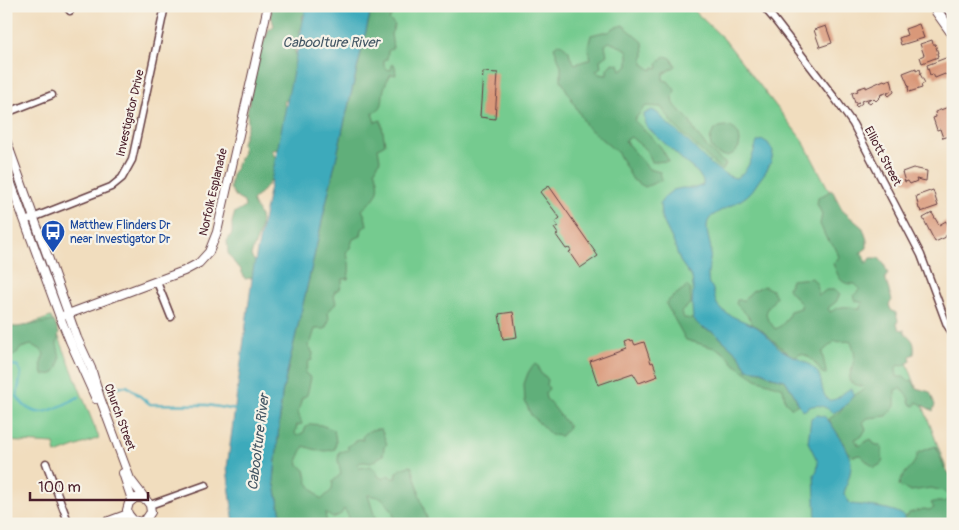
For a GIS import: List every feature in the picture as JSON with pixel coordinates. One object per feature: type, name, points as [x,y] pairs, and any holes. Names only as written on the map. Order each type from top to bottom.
[{"type":"main road","points":[[932,6],[953,34]]},
{"type":"main road","points":[[947,6],[953,14]]},
{"type":"street","name":"Investigator Drive","points":[[25,221],[111,186],[122,178],[132,160],[165,6]]},
{"type":"street","name":"Norfolk Esplanade","points":[[60,317],[184,271],[199,263],[209,252],[217,232],[268,6]]},
{"type":"street","name":"Elliott Street","points":[[763,6],[853,124],[922,255],[947,325],[953,334]]},
{"type":"street","points":[[6,113],[52,95]]},
{"type":"street","name":"Church Street","points":[[6,140],[68,314],[91,368],[130,479],[144,499]]},
{"type":"street","name":"Church Street","points":[[6,170],[60,317],[96,399],[132,500]]},
{"type":"street","points":[[157,282],[170,317]]},
{"type":"street","points":[[46,463],[69,524]]},
{"type":"street","points":[[150,506],[206,485]]},
{"type":"street","points":[[144,499],[150,506],[150,516],[145,522],[133,520],[128,514],[127,506],[132,500],[144,499]]},
{"type":"street","points":[[101,524],[128,514]]},
{"type":"green space","points":[[271,6],[312,6],[311,13],[302,16],[305,25],[299,31],[302,34],[300,43],[295,46],[298,60],[294,99],[284,101],[286,112],[280,149],[272,150],[276,167],[268,184],[252,201],[259,214],[261,226],[251,256],[261,270],[256,277],[245,279],[240,268],[228,253],[227,241],[232,233],[232,222],[235,212],[245,207],[244,202],[237,198],[230,188],[232,175],[243,152],[242,143],[248,124],[247,112],[258,62],[254,49],[262,46],[269,29],[274,26]]},
{"type":"green space","points":[[372,6],[689,6],[724,39],[803,141],[877,281],[953,487],[953,524],[283,524],[282,394]]},
{"type":"green space","points":[[372,6],[398,6],[389,20],[395,25],[391,34],[393,48],[388,51],[387,59],[384,60],[386,69],[391,70],[392,64],[395,66],[396,75],[391,74],[384,87],[381,106],[372,113],[375,122],[381,120],[385,144],[378,148],[380,160],[375,170],[378,189],[375,197],[362,210],[367,225],[362,229],[361,236],[353,239],[350,248],[346,252],[349,265],[348,279],[343,279],[340,289],[335,291],[336,303],[328,312],[329,320],[325,329],[315,329],[308,346],[313,353],[312,360],[309,361],[305,373],[311,378],[307,395],[302,398],[298,412],[302,424],[297,425],[295,434],[297,436],[304,432],[305,428],[311,424],[321,425],[334,430],[335,449],[327,451],[304,446],[298,459],[299,465],[305,470],[308,483],[321,500],[332,490],[333,481],[341,474],[338,460],[339,452],[349,450],[347,447],[359,439],[363,440],[362,437],[369,431],[381,429],[387,444],[384,447],[383,455],[371,463],[358,463],[359,468],[371,466],[378,476],[383,479],[388,475],[392,478],[397,478],[396,473],[400,469],[412,467],[427,521],[432,524],[396,524],[392,510],[382,498],[368,495],[377,524],[349,524],[348,515],[344,509],[341,514],[333,518],[325,513],[327,524],[283,524],[274,481],[282,394]]},
{"type":"green space","points":[[623,25],[643,42],[643,64],[652,70],[654,67],[658,68],[657,63],[665,56],[671,58],[676,66],[663,74],[663,80],[668,81],[675,90],[673,95],[674,103],[688,119],[706,146],[726,164],[722,171],[675,126],[661,107],[646,106],[634,120],[660,146],[669,161],[652,162],[646,150],[631,137],[625,141],[649,169],[660,172],[662,180],[645,187],[633,180],[618,153],[587,127],[561,80],[561,66],[554,47],[560,43],[569,51],[570,57],[575,64],[591,59],[588,47],[591,35],[609,32],[613,28]],"holes":[[[609,42],[626,49],[628,53],[628,66],[621,70],[619,64],[612,63],[607,69],[607,75],[599,74],[596,71],[601,67],[600,60],[607,55],[605,45]]]},
{"type":"green space","points":[[725,126],[731,127],[739,135],[739,147],[731,155],[725,156],[719,155],[711,147],[710,141],[711,135],[719,127]]},
{"type":"green space","points":[[832,190],[843,211],[863,228],[867,240],[867,248],[860,253],[866,264],[871,258],[879,258],[884,264],[888,274],[885,278],[892,300],[889,305],[891,310],[896,313],[899,329],[904,330],[914,344],[914,354],[910,356],[911,361],[903,366],[898,365],[896,368],[897,377],[904,377],[908,381],[912,380],[916,388],[930,392],[935,405],[933,411],[917,402],[915,406],[910,404],[908,397],[900,388],[895,390],[895,406],[887,416],[868,418],[863,422],[866,429],[862,436],[855,439],[859,446],[871,439],[874,444],[882,448],[883,460],[881,464],[874,468],[860,455],[853,456],[849,453],[829,419],[842,410],[845,401],[863,390],[864,387],[849,381],[854,358],[851,342],[835,341],[822,352],[826,374],[822,373],[812,360],[803,354],[799,354],[796,357],[789,354],[758,327],[753,325],[747,315],[736,304],[737,300],[744,300],[752,291],[764,286],[772,290],[776,296],[767,309],[766,316],[775,329],[785,322],[790,311],[801,308],[801,304],[788,289],[791,280],[812,278],[817,286],[818,295],[826,290],[836,290],[840,294],[836,302],[828,308],[830,312],[844,307],[859,309],[863,303],[856,301],[854,295],[860,289],[855,284],[846,283],[838,276],[833,264],[839,257],[835,247],[826,238],[820,224],[822,214],[817,204],[818,198]]},
{"type":"green space","points":[[687,286],[690,289],[691,303],[681,312],[684,318],[693,319],[701,327],[715,333],[739,355],[747,369],[762,371],[772,377],[785,380],[798,404],[792,408],[785,401],[783,388],[756,379],[734,364],[727,355],[718,349],[686,340],[666,304]]},
{"type":"green space","points":[[51,317],[99,438],[56,454],[54,444],[6,441],[6,318],[11,331]]},
{"type":"green space","points":[[54,321],[59,333],[57,344],[60,358],[58,368],[53,374],[43,375],[41,363],[44,354],[40,349],[31,345],[21,348],[14,356],[6,352],[6,326],[17,327]]},
{"type":"green space","points":[[535,364],[539,367],[542,375],[548,380],[547,385],[549,389],[545,393],[546,399],[569,427],[561,436],[551,435],[531,415],[525,401],[524,384],[528,373]]},
{"type":"green space","points":[[936,446],[944,467],[953,478],[953,524],[888,524],[899,517],[908,516],[909,513],[934,508],[931,503],[944,502],[951,498],[949,493],[931,488],[911,491],[899,486],[902,478],[914,463],[918,453]]},
{"type":"water","name":"Caboolture River","points":[[306,6],[372,6],[282,394],[274,481],[283,524],[234,524],[227,468],[253,271]]},
{"type":"water","points":[[652,110],[707,160],[728,176],[736,178],[741,175],[752,157],[757,142],[763,140],[768,143],[773,151],[771,162],[753,190],[742,200],[714,215],[708,222],[707,231],[711,250],[709,284],[720,308],[732,316],[757,327],[782,350],[815,369],[820,376],[823,393],[828,400],[838,398],[852,388],[854,395],[843,408],[833,413],[823,406],[811,406],[804,411],[785,380],[772,377],[762,371],[747,369],[739,355],[715,333],[701,327],[693,319],[692,278],[680,261],[673,241],[661,217],[660,204],[664,197],[673,190],[695,188],[703,185],[703,181],[698,173],[645,124],[644,114]]},
{"type":"water","points":[[817,415],[824,417],[832,425],[850,458],[851,470],[844,494],[850,504],[897,512],[903,516],[906,524],[835,524],[831,522],[816,524],[814,474],[817,471],[818,462],[808,442],[811,418]]},
{"type":"building","points":[[919,24],[924,38],[901,45],[899,38],[907,35],[905,29]]},
{"type":"building","points":[[826,26],[832,43],[820,47],[814,30]]},
{"type":"building","points":[[932,40],[938,57],[922,63],[920,57],[924,55],[920,44]]},
{"type":"building","points":[[951,56],[953,73],[935,78],[933,74],[930,75],[927,65]]},
{"type":"building","points":[[916,68],[916,71],[920,69],[920,74],[925,83],[921,85],[922,88],[909,92],[909,87],[903,73]]},
{"type":"building","points":[[483,72],[498,73],[495,119],[480,117]]},
{"type":"building","points":[[891,79],[894,92],[889,96],[887,94],[891,91],[880,95],[876,101],[874,99],[870,103],[867,101],[871,98],[861,101],[862,103],[857,107],[855,105],[859,102],[855,103],[852,93],[858,91],[857,89],[866,86],[866,88]]},
{"type":"building","points":[[951,106],[953,112],[953,135],[943,138],[940,129],[937,130],[933,118],[936,117],[935,112]]},
{"type":"building","points":[[913,168],[927,171],[926,181],[916,179],[917,181],[910,184],[908,181],[905,182],[902,172]]},
{"type":"building","points":[[549,186],[598,256],[580,268],[569,252],[571,251],[569,248],[566,249],[556,235],[558,234],[554,228],[558,226],[555,222],[560,218],[540,192]]},
{"type":"building","points":[[933,190],[938,206],[921,212],[916,196]]},
{"type":"building","points":[[932,213],[939,225],[946,221],[951,231],[947,233],[946,237],[935,242],[923,218]]},
{"type":"building","points":[[513,312],[517,337],[503,339],[499,314]]},
{"type":"building","points":[[630,340],[635,345],[644,342],[651,363],[653,362],[658,376],[639,383],[633,373],[598,385],[590,361],[626,348],[624,342]]},
{"type":"waterway","points":[[6,364],[18,366],[21,373],[17,396],[31,410],[46,412],[79,397]]},
{"type":"waterway","points":[[105,387],[127,386],[150,404],[207,405],[237,410]]},
{"type":"place","name":"Matthew Flinders Dr near Investigator Dr","points":[[53,253]]}]
